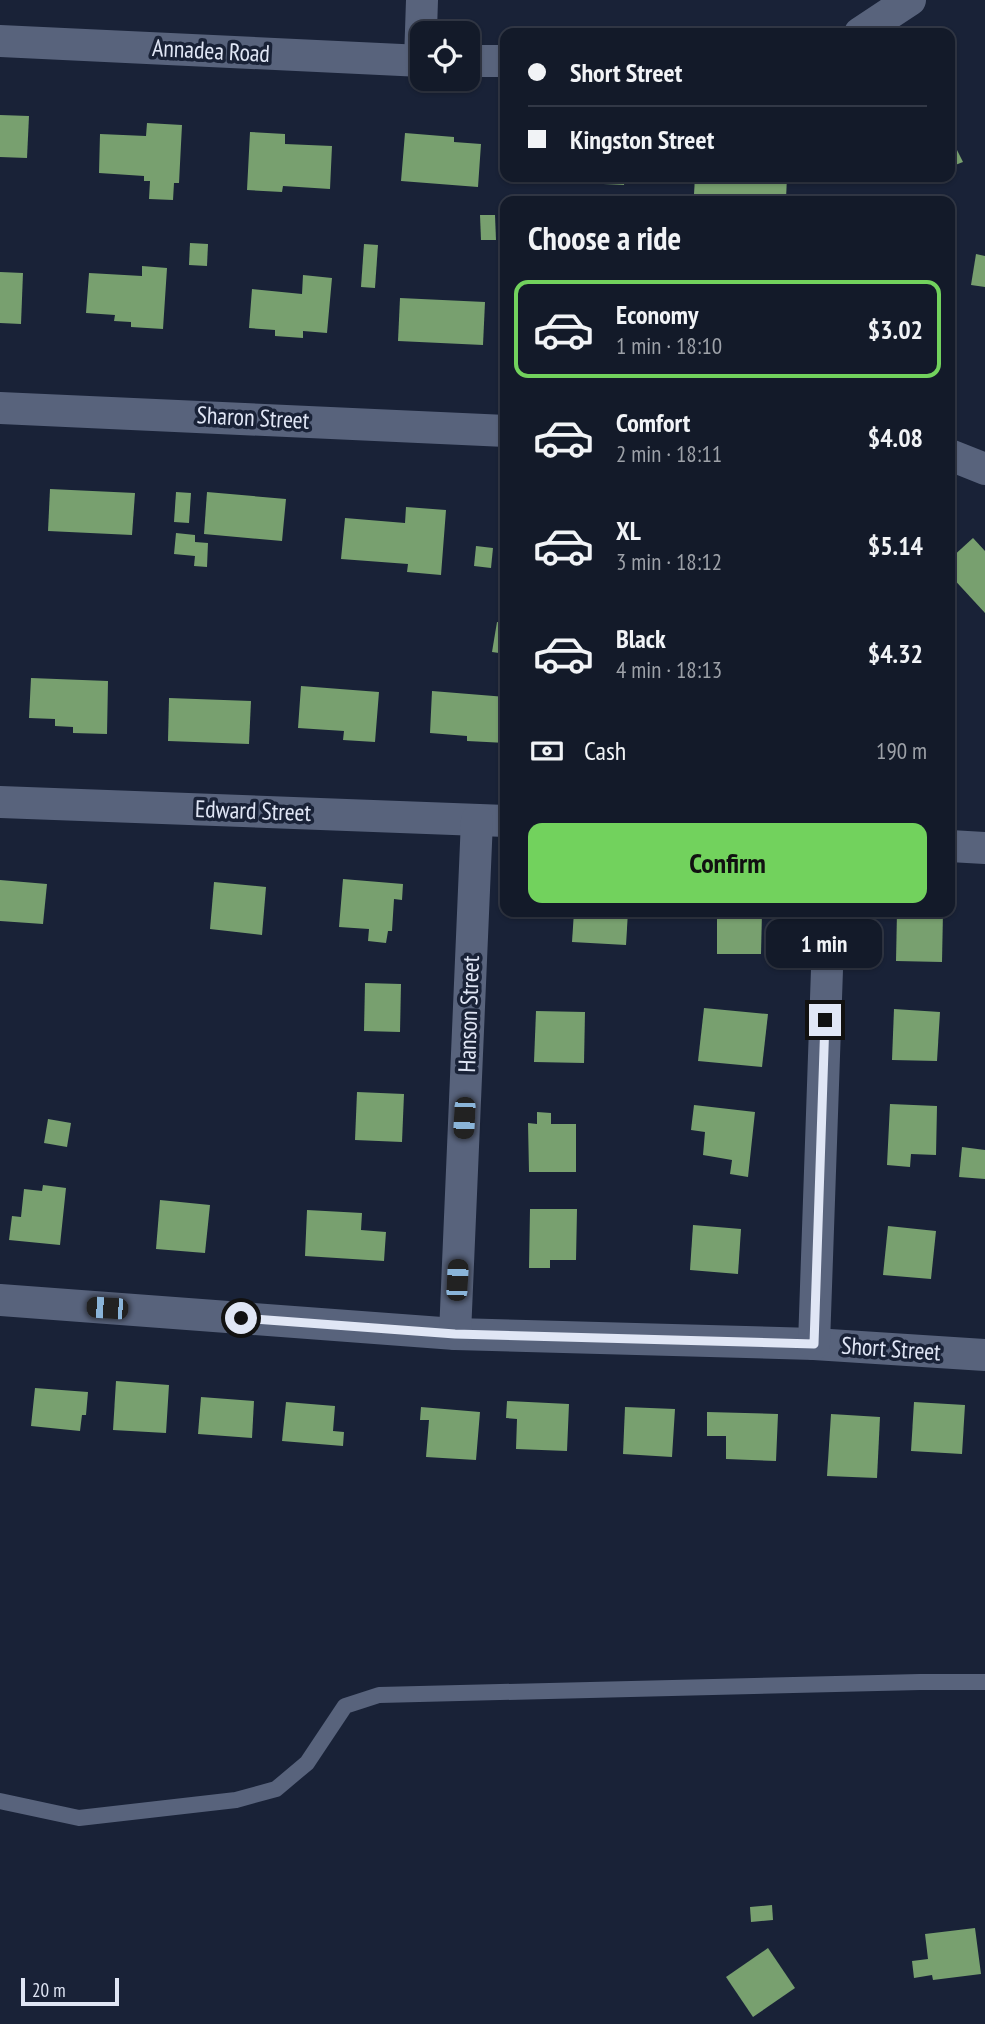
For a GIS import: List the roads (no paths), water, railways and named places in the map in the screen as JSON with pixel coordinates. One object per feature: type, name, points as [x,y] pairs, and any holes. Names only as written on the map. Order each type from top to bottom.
[{"type":"street","points":[[422,0],[422,21]]},
{"type":"street","points":[[868,28],[910,0]]},
{"type":"street","name":"Annadea Road","points":[[0,41],[410,60]]},
{"type":"street","points":[[480,61],[500,61]]},
{"type":"street","name":"Sharon Street","points":[[0,408],[500,431]]},
{"type":"street","points":[[955,457],[985,469]]},
{"type":"street","name":"Edward Street","points":[[0,802],[491,820]]},
{"type":"street","name":"Hanson Street","points":[[455,1334],[491,820]]},
{"type":"street","points":[[955,846],[985,848]]},
{"type":"street","points":[[814,1344],[829,917]]},
{"type":"street","name":"Short Street","points":[[0,1300],[455,1334],[814,1344],[985,1355]]},
{"type":"lane","points":[[0,1801],[79,1818],[236,1800],[276,1789],[307,1763],[345,1706],[379,1695],[985,1682]]}]
